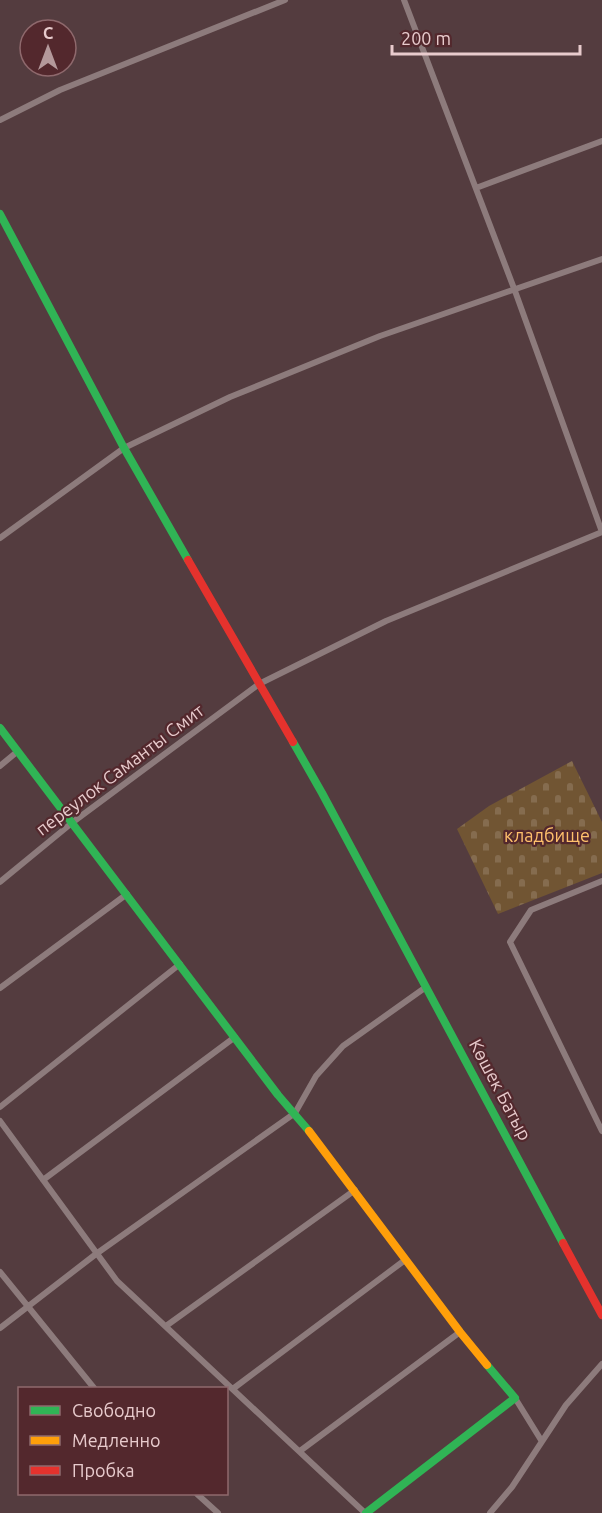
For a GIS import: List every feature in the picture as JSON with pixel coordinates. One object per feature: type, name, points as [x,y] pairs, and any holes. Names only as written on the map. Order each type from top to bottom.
[{"type":"street","points":[[0,120],[60,90],[285,0]]},
{"type":"street","points":[[404,0],[515,291],[602,532]]},
{"type":"street","points":[[476,188],[602,141]]},
{"type":"street","name":"Көшек Батыр","points":[[0,214],[123,448],[322,793],[602,1315]]},
{"type":"street","points":[[0,538],[123,448],[230,397],[351,348],[602,259]]},
{"type":"street","name":"переулок Саманты Смит","points":[[0,882],[73,822],[259,684],[386,621],[602,532]]},
{"type":"street","points":[[0,728],[279,1095],[355,1190],[460,1332],[514,1398],[541,1440]]},
{"type":"street","points":[[0,766],[18,751]]},
{"type":"street","points":[[602,881],[531,910],[510,942],[602,1131]]},
{"type":"street","points":[[0,988],[127,894]]},
{"type":"street","points":[[0,1107],[180,964]]},
{"type":"street","points":[[0,1328],[96,1254],[295,1113],[316,1076],[343,1046],[426,987]]},
{"type":"street","points":[[43,1180],[235,1037]]},
{"type":"street","points":[[0,1121],[117,1281],[366,1513],[514,1398]]},
{"type":"street","points":[[166,1326],[355,1190]]},
{"type":"street","points":[[234,1388],[405,1260]]},
{"type":"street","points":[[0,1272],[92,1387]]},
{"type":"street","points":[[300,1451],[460,1332]]},
{"type":"street","points":[[490,1513],[512,1487],[566,1405],[602,1364]]},
{"type":"street","points":[[198,1495],[218,1513]]},
{"type":"green space","name":"кладбище","points":[[572,761],[602,822],[602,873],[498,914],[457,829],[489,806]]},
{"type":"traffic: fast","points":[[0,214],[124,448],[188,560]]},
{"type":"traffic: fast","points":[[0,728],[278,1095],[309,1131]]},
{"type":"traffic: fast","points":[[293,742],[563,1243]]},
{"type":"traffic: fast","points":[[366,1513],[515,1398],[487,1365]]},
{"type":"traffic: slow","points":[[309,1131],[487,1365]]},
{"type":"traffic: jam","points":[[188,560],[293,742]]},
{"type":"traffic: jam","points":[[563,1243],[602,1315]]}]
